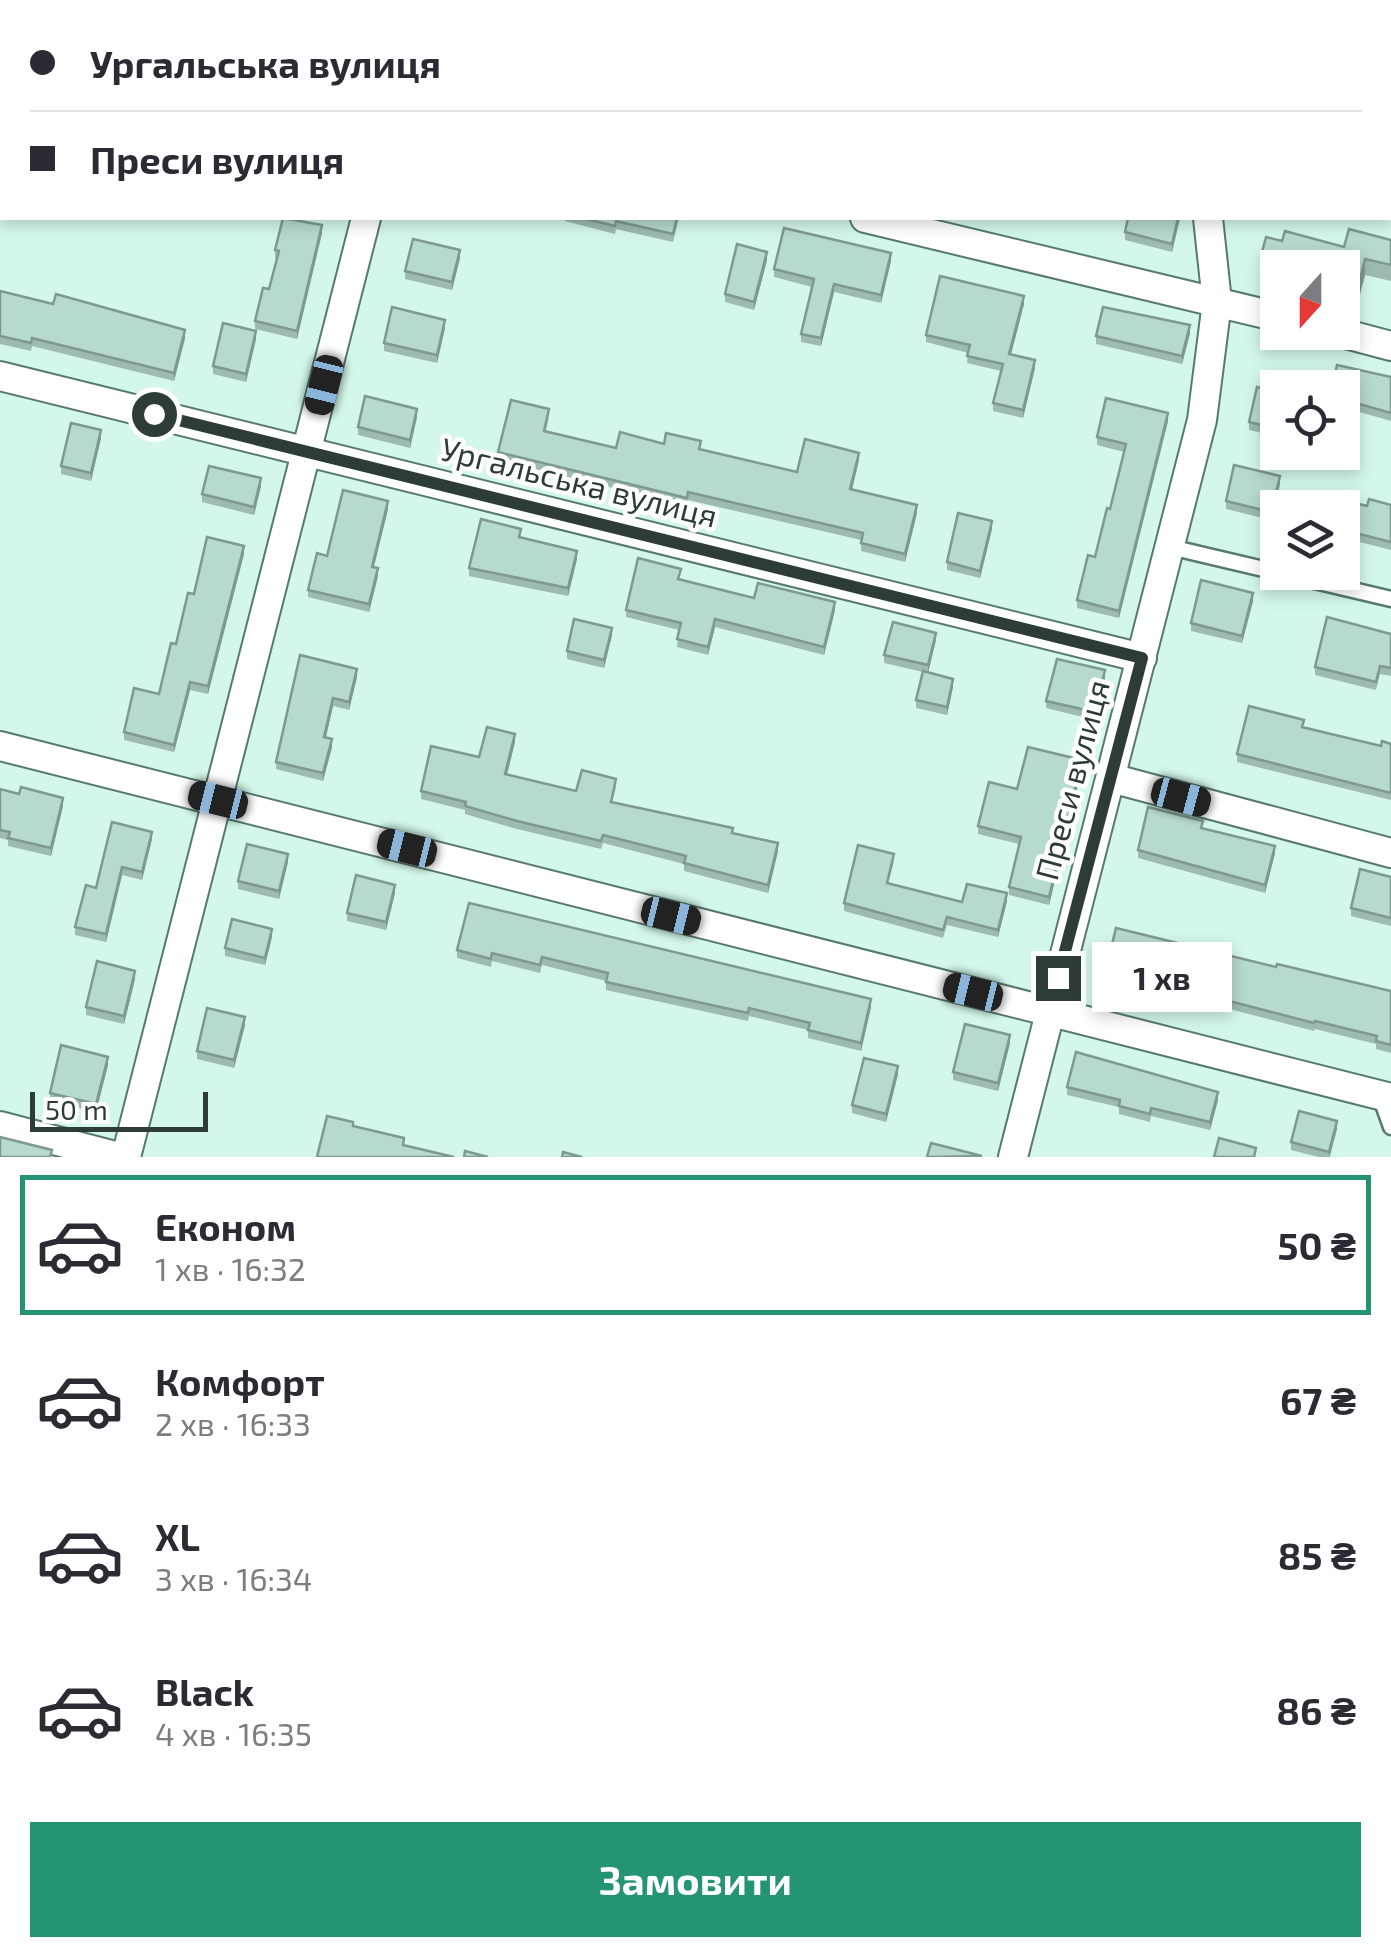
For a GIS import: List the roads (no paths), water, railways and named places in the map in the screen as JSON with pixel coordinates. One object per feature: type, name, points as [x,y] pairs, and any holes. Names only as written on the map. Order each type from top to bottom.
[{"type":"street","points":[[0,1126],[123,1157],[366,220]]},
{"type":"street","points":[[874,220],[1260,313]]},
{"type":"street","name":"Преси вулиця","points":[[1013,1157],[1202,420],[1216,302],[1208,220]]},
{"type":"street","points":[[1360,338],[1391,346]]},
{"type":"street","name":"Ургальська вулиця","points":[[0,376],[1142,658]]},
{"type":"street","points":[[0,746],[1385,1097]]},
{"type":"street","points":[[1111,778],[1391,853]]},
{"type":"lane","points":[[1170,547],[1391,600]]},
{"type":"lane","points":[[1385,1097],[1391,1128]]}]
